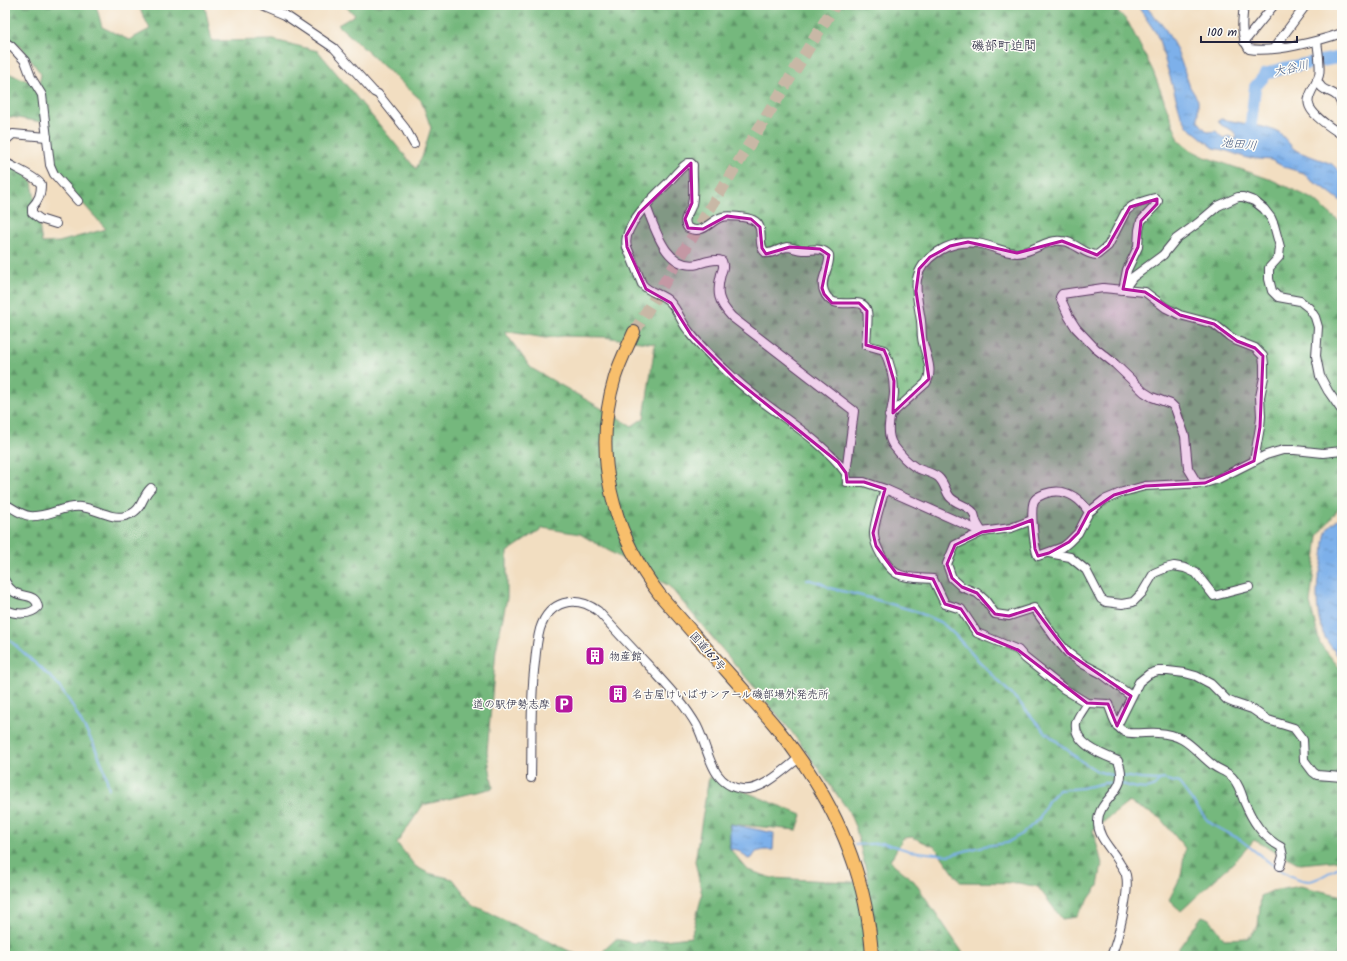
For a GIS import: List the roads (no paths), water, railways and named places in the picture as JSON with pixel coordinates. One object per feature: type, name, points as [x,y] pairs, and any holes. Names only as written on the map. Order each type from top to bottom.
[{"type":"highway","name":"国道167号","points":[[634,332],[615,377],[606,426],[608,480],[616,514],[622,531],[638,564],[656,590],[777,728],[799,758],[822,794],[844,836],[853,858],[865,899],[872,956]]},
{"type":"street","points":[[261,5],[285,15],[334,48],[378,94],[405,128],[414,144]]},
{"type":"street","points":[[1244,5],[1242,25],[1244,42],[1249,49],[1260,51],[1317,41],[1342,33]]},
{"type":"street","points":[[1244,42],[1274,5]]},
{"type":"street","points":[[1274,48],[1306,5]]},
{"type":"street","points":[[1317,41],[1318,77],[1320,86],[1325,91],[1337,97],[1342,105]]},
{"type":"street","points":[[5,42],[12,46],[25,61],[31,76],[42,95],[50,166],[54,174],[78,201]]},
{"type":"street","points":[[1318,77],[1309,97],[1308,106],[1322,121],[1342,135]]},
{"type":"street","points":[[5,141],[13,134],[47,137]]},
{"type":"street","points":[[5,162],[17,170],[36,178],[41,184],[41,194],[38,201],[32,207],[32,213],[40,219],[56,224]]},
{"type":"street","points":[[846,473],[838,462],[815,442],[735,379],[691,335],[684,326],[671,302],[666,298],[646,289],[642,284],[625,241],[626,236],[639,213],[685,165],[691,162],[693,165],[692,203],[685,219],[685,223],[688,228],[697,230],[703,229],[719,218],[727,216],[751,219],[758,224],[760,228],[762,248],[766,253],[773,253],[787,247],[805,251],[820,249],[827,252],[829,258],[823,280],[822,288],[824,294],[832,302],[838,304],[859,302],[864,306],[867,311],[866,345],[884,350],[887,356],[892,373],[894,390],[894,402],[889,416],[890,439],[893,445],[906,460],[915,467],[937,476],[945,486],[950,497],[974,513],[976,522],[982,532]]},
{"type":"street","points":[[1123,290],[1133,277],[1163,254],[1176,239],[1218,206],[1238,197],[1243,197],[1254,201],[1264,209],[1271,218],[1280,247],[1279,257],[1269,268],[1269,278],[1272,291],[1278,297],[1300,301],[1309,308],[1315,317],[1318,327],[1316,356],[1320,376],[1342,412]]},
{"type":"street","points":[[889,416],[929,379],[930,368],[922,338],[922,323],[916,283],[919,269],[924,263],[942,249],[962,243],[975,243],[1002,251],[1017,253],[1029,251],[1051,242],[1062,241],[1073,244],[1087,253],[1097,255],[1108,246],[1126,211],[1130,207],[1134,204],[1155,198],[1158,201],[1157,204],[1141,221],[1138,247],[1127,270],[1123,290]]},
{"type":"street","points":[[646,206],[658,234],[672,258],[681,264],[690,265],[717,260],[722,261],[723,266],[718,284],[718,292],[720,300],[727,312],[854,411],[846,473],[848,483],[864,482],[885,489],[982,532]]},
{"type":"street","points":[[1197,483],[1188,468],[1185,436],[1175,408],[1171,404],[1152,397],[1144,392],[1115,364],[1095,348],[1076,328],[1069,317],[1060,297],[1062,294],[1103,288],[1144,292],[1166,308],[1180,315],[1214,324],[1228,336],[1256,348],[1263,356],[1264,377],[1260,397],[1260,427],[1254,461]]},
{"type":"street","points":[[1089,512],[1077,498],[1069,493],[1061,491],[1046,493],[1035,499],[1033,502],[1032,520],[1035,549],[1038,556],[1049,553],[1069,542],[1078,533],[1089,512],[1104,500],[1114,495],[1136,488],[1154,485],[1197,483],[1218,479],[1266,455],[1283,450],[1323,453],[1342,451]]},
{"type":"street","points":[[5,504],[29,516],[38,516],[66,507],[75,506],[85,507],[110,515],[124,516],[132,513],[141,506],[147,492],[151,488]]},
{"type":"street","points":[[885,489],[873,533],[876,546],[884,560],[896,573],[911,578],[933,579],[945,604],[961,609],[977,632],[1018,650],[1025,658],[1064,689],[1087,703],[1108,704],[1117,726],[1126,733],[1158,733],[1173,735],[1194,747],[1214,767],[1225,771],[1232,777],[1238,785],[1254,823],[1267,838],[1281,847],[1283,856],[1280,866]]},
{"type":"street","points":[[1032,520],[1011,528],[982,532],[955,545],[948,564],[952,578],[962,587],[976,593],[985,600],[995,614],[1009,616],[1034,608],[1056,640],[1068,653],[1083,664],[1102,674],[1131,696]]},
{"type":"street","points":[[1049,553],[1070,557],[1086,570],[1101,599],[1106,602],[1122,604],[1133,602],[1142,593],[1154,573],[1174,566],[1185,568],[1196,573],[1214,596],[1249,587]]},
{"type":"street","points":[[5,581],[13,592],[31,596],[37,603],[38,607],[34,611],[26,613],[10,612],[5,610]]},
{"type":"street","points":[[531,778],[532,686],[540,628],[551,610],[561,604],[571,601],[580,602],[590,606],[598,612],[680,699],[698,728],[710,762],[717,775],[725,783],[742,789],[754,789],[764,784],[799,758]]},
{"type":"street","points":[[1117,726],[1139,682],[1149,674],[1158,671],[1168,671],[1196,676],[1211,684],[1227,700],[1234,704],[1252,709],[1268,720],[1294,728],[1302,740],[1304,760],[1313,772],[1318,775],[1342,777]]},
{"type":"street","points":[[1087,703],[1076,722],[1077,733],[1083,742],[1092,750],[1118,761],[1122,770],[1118,788],[1105,802],[1098,820],[1098,832],[1120,863],[1126,875],[1127,889],[1124,909],[1120,928],[1111,956]]},
{"type":"water","name":"池田川","points":[[1137,5],[1145,5],[1163,25],[1177,50],[1190,87],[1198,100],[1198,121],[1208,132],[1216,131],[1223,138],[1229,136],[1234,139],[1237,138],[1236,134],[1220,124],[1218,121],[1221,119],[1263,127],[1279,132],[1294,149],[1332,164],[1342,174],[1342,202],[1324,188],[1310,180],[1304,173],[1284,167],[1271,160],[1247,158],[1214,148],[1188,127],[1181,115],[1156,33]]},
{"type":"water","points":[[1342,517],[1342,661],[1329,644],[1323,633],[1318,613],[1317,593],[1325,537],[1330,526]]},
{"type":"water","points":[[730,824],[774,833],[773,850],[756,852],[752,858],[748,859],[738,850],[730,849]]},
{"type":"waterway","name":"大谷川","points":[[1252,141],[1251,124],[1255,87],[1266,74],[1284,68],[1342,57]]},
{"type":"waterway","points":[[807,579],[821,583],[830,588],[915,611],[942,623],[1019,702],[1044,731],[1081,761],[1097,771],[1118,776]]},
{"type":"waterway","points":[[5,636],[55,681],[70,702],[93,743],[104,768],[109,789]]},
{"type":"waterway","points":[[1122,776],[1141,779],[1163,779],[1179,783],[1207,820],[1218,828],[1239,839],[1281,871],[1291,876],[1309,881],[1321,877],[1342,865]]},
{"type":"waterway","points":[[1121,784],[1148,789],[1156,785],[1159,780]]},
{"type":"waterway","points":[[855,845],[884,843],[910,851],[950,855],[984,846],[1007,843],[1022,834],[1039,819],[1048,801],[1059,790],[1082,788],[1104,783],[1117,783]]},
{"type":"tunnel","points":[[634,332],[835,5]]},
{"type":"place","name":"物産館","points":[[595,656]]},
{"type":"place","name":"名古屋けいばサンアール磯部場外発売所","points":[[618,694]]},
{"type":"place","name":"道の駅伊勢志摩","points":[[564,704]]},
{"type":"district","name":"磯部町迫間","points":[[1004,45]]}]
